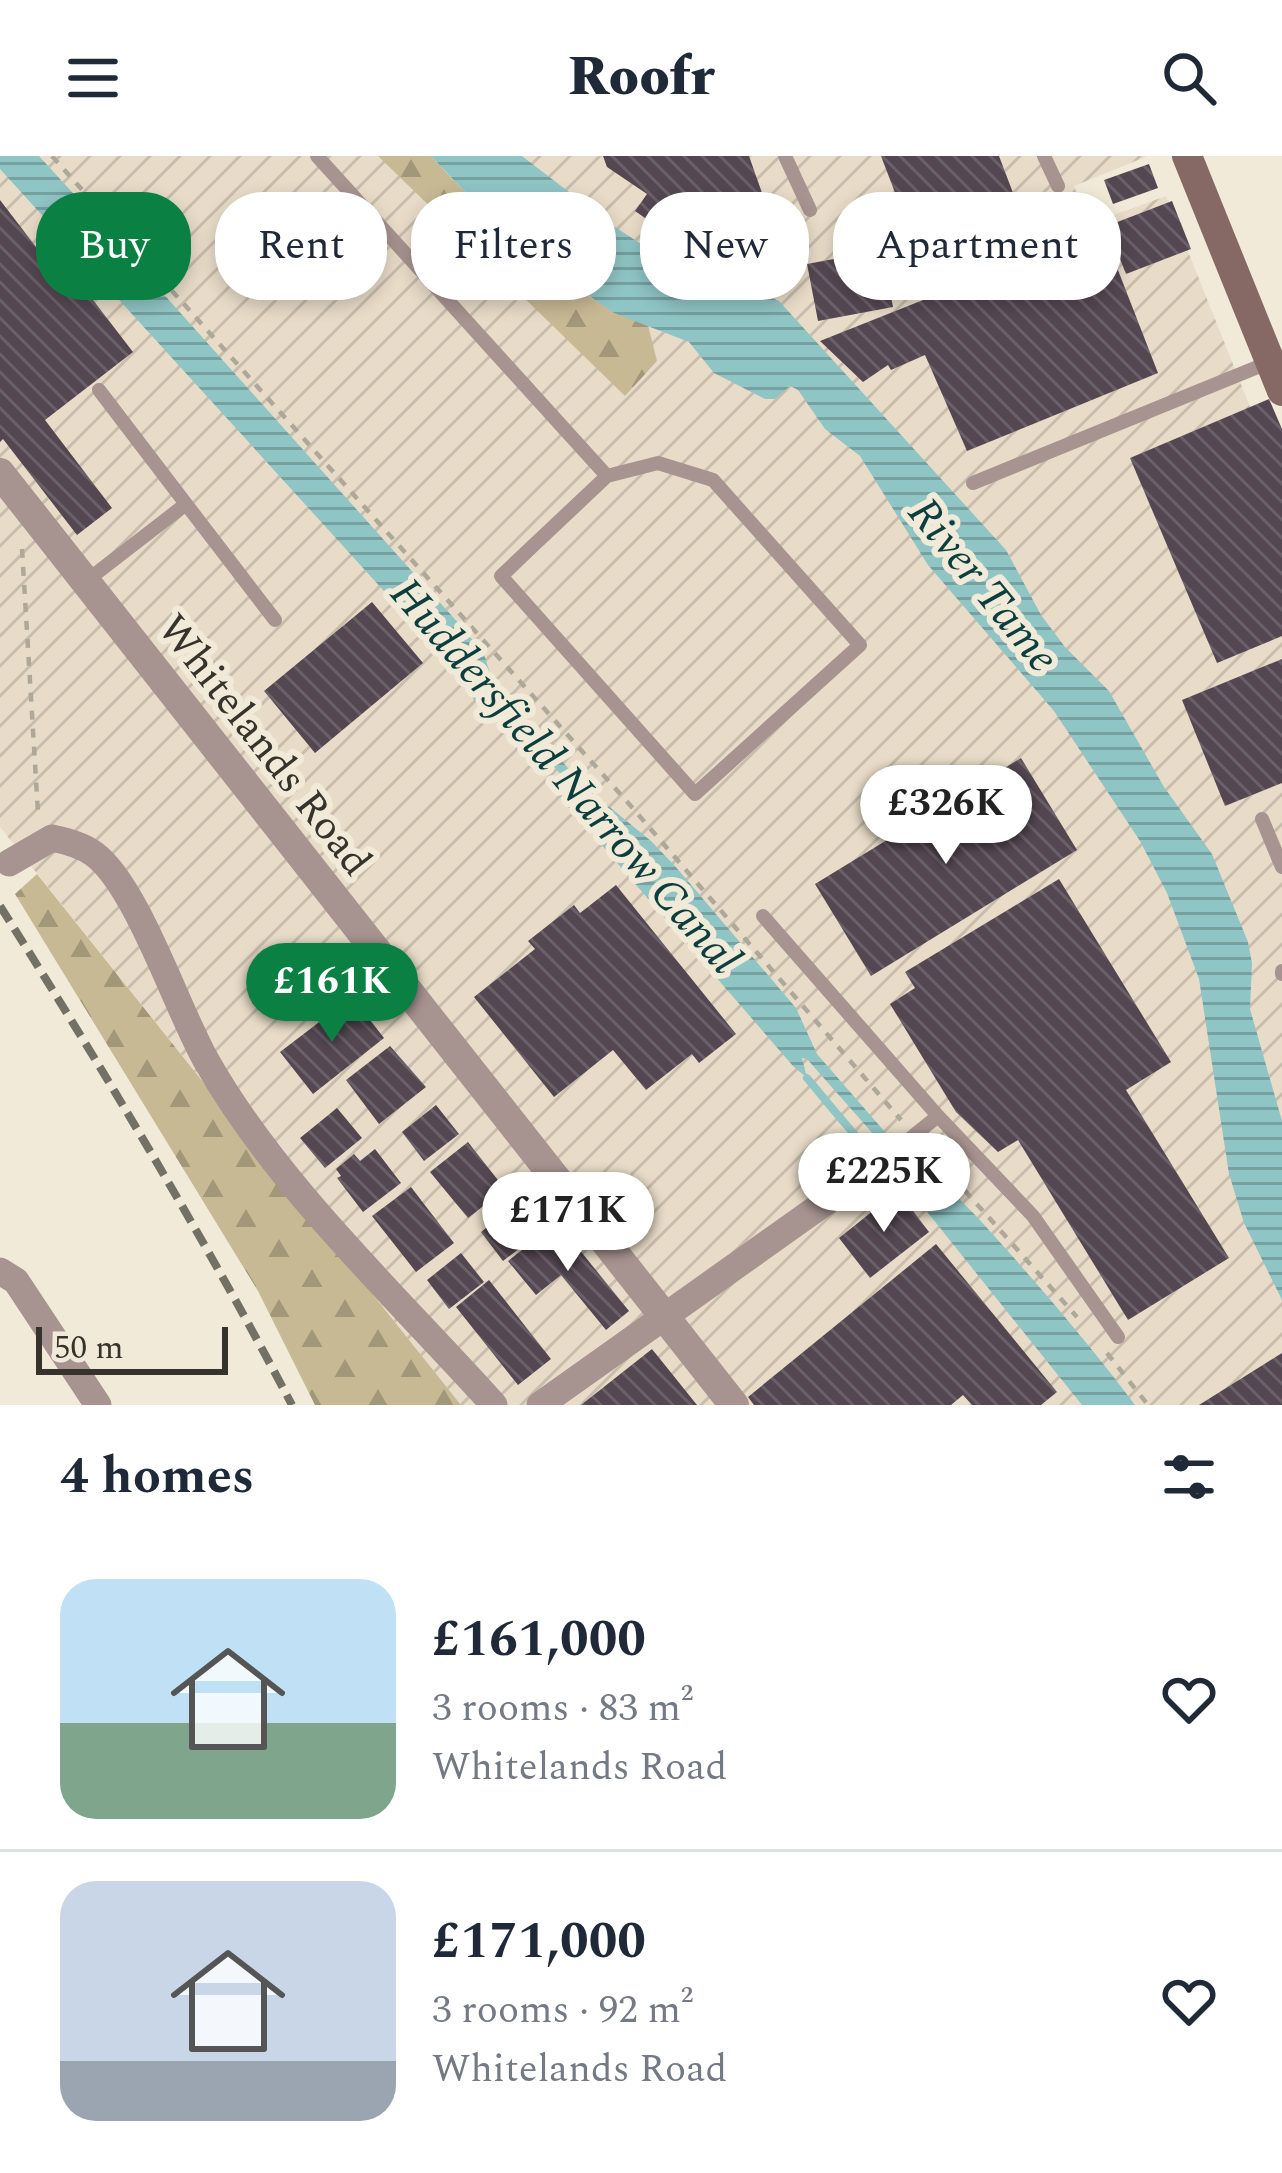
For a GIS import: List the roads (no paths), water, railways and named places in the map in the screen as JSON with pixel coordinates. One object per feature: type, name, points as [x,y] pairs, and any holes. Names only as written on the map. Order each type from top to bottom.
[{"type":"main road","points":[[1187,156],[1282,391]]},
{"type":"street","name":"Whitelands Road","points":[[0,473],[734,1405]]},
{"type":"street","points":[[9,863],[52,838],[79,845],[110,870],[206,1061],[265,1153],[494,1405]]},
{"type":"street","points":[[540,1405],[875,1167]]},
{"type":"street","points":[[0,1271],[16,1281],[98,1405]]},
{"type":"lane","points":[[317,156],[607,476]]},
{"type":"lane","points":[[785,156],[801,192]]},
{"type":"lane","points":[[1044,156],[1058,185]]},
{"type":"lane","points":[[973,483],[1270,362]]},
{"type":"lane","points":[[99,389],[275,620]]},
{"type":"lane","points":[[658,463],[713,480],[860,645],[695,794],[501,576],[607,476],[658,463]]},
{"type":"lane","points":[[86,582],[186,504]]},
{"type":"lane","points":[[1262,819],[1282,867]]},
{"type":"lane","points":[[763,916],[938,1116],[1033,1216],[1118,1337]]},
{"type":"lane","points":[[875,1167],[938,1116]]},
{"type":"water","points":[[0,156],[39,156],[72,192],[36,192],[36,209],[0,169]]},
{"type":"water","points":[[431,156],[522,156],[569,192],[465,192]]},
{"type":"water","name":"River Tame","points":[[616,228],[640,243],[640,300],[779,301],[1006,550],[1041,615],[1109,691],[1164,787],[1212,854],[1248,942],[1250,1009],[1282,1121],[1282,1300],[1244,1223],[1229,1174],[1199,979],[1167,893],[1140,841],[1054,711],[928,565],[860,456],[825,429],[798,390],[790,386],[775,399],[765,399],[714,373],[689,342],[614,313],[595,300],[616,300]]},
{"type":"water","name":"Huddersfield Narrow Canal","points":[[119,300],[169,300],[461,626],[484,654],[493,683],[584,786],[675,866],[796,1008],[817,1054],[912,1163],[992,1233],[1135,1405],[1082,1405],[920,1203],[904,1169],[807,1059],[802,1058],[807,1078],[793,1066],[599,842],[591,817],[563,805],[582,805],[578,794],[486,689],[479,689],[479,707],[444,657]]},
{"type":"waterway","points":[[807,1078],[886,1168],[910,1183]]},
{"type":"railway","points":[[0,906],[151,1152],[292,1405]]}]
